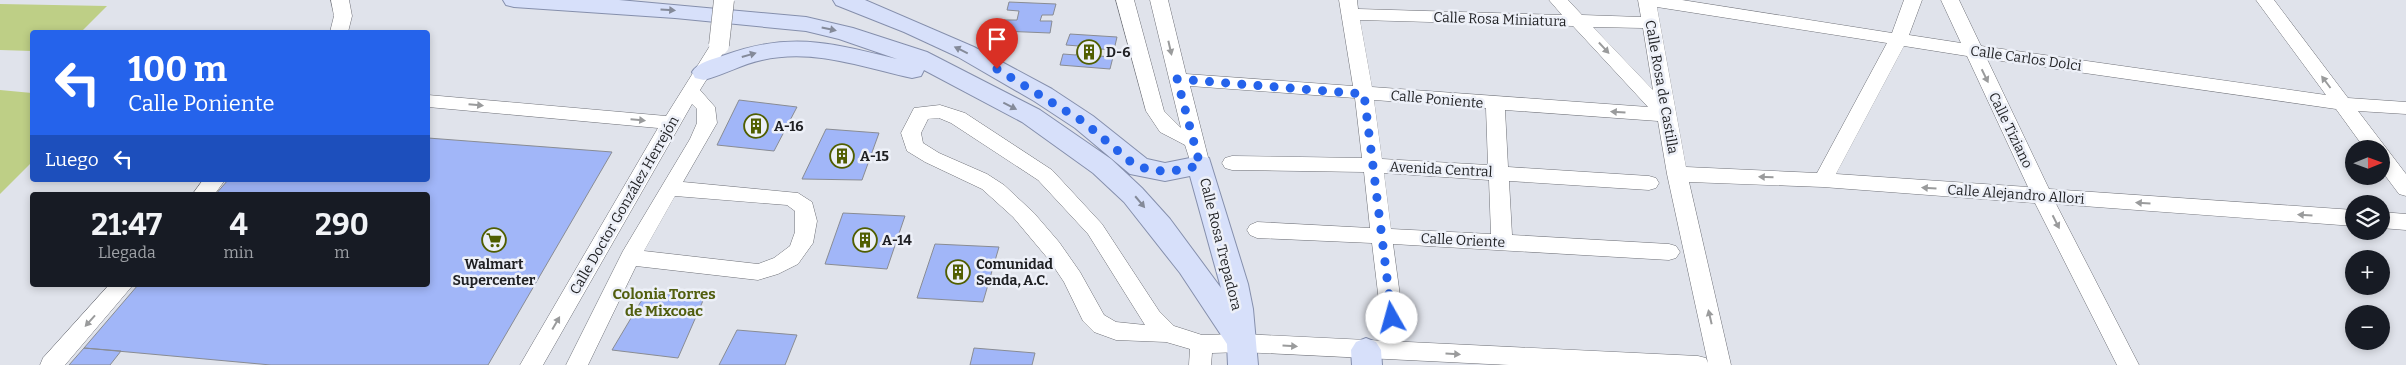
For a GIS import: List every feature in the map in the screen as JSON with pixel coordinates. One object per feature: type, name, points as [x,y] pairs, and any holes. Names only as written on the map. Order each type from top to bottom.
[{"type":"main road","points":[[514,0],[675,10],[806,24],[846,32],[919,58],[1031,116],[1102,166],[1133,195],[1190,265],[1242,354]]},
{"type":"main road","points":[[844,0],[912,27],[983,62],[1084,122],[1139,167],[1165,172],[1197,153]]},
{"type":"main road","points":[[704,72],[762,51],[800,48],[835,52],[971,86]]},
{"type":"main road","name":"Calle Rosa Trepadora","points":[[1197,153],[1234,284],[1242,354]]},
{"type":"street","points":[[340,0],[343,11],[343,24],[340,30]]},
{"type":"street","name":"Calle Doctor González Herrejón","points":[[531,365],[671,122],[719,46],[724,0]]},
{"type":"street","points":[[1124,0],[1155,111],[1170,132],[1197,153]]},
{"type":"street","name":"Calle Rosa Trepadora","points":[[1159,0],[1177,79],[1197,153]]},
{"type":"street","points":[[1558,0],[1666,115]]},
{"type":"street","name":"Calle Rosa de Castilla","points":[[1647,0],[1649,23],[1677,174],[1720,365]]},
{"type":"street","name":"Calle Carlos Dolci","points":[[1647,0],[1973,51],[2343,104],[2406,108]]},
{"type":"street","points":[[1822,180],[1899,38],[1913,0]]},
{"type":"street","name":"Calle Tiziano","points":[[1950,0],[2042,196],[2128,365]]},
{"type":"street","points":[[2265,0],[2369,140]]},
{"type":"street","points":[[1349,7],[1364,94],[1392,318]]},
{"type":"street","name":"Calle Rosa Miniatura","points":[[1349,7],[1579,21],[1649,23]]},
{"type":"street","name":"Calle Poniente","points":[[1177,79],[1495,104],[1666,115]]},
{"type":"street","points":[[577,365],[630,257],[669,188],[700,140],[707,122],[706,107],[691,92]]},
{"type":"street","points":[[430,101],[671,122]]},
{"type":"street","points":[[1495,104],[1502,242]]},
{"type":"street","points":[[1166,333],[1124,332],[1103,326],[1088,310],[1070,273],[1048,243],[1009,202],[990,185],[932,158],[914,146],[911,133],[920,113],[940,111],[958,118],[1045,175],[1095,230],[1151,317],[1166,333],[1201,355],[1242,354],[1698,365]]},
{"type":"street","name":"Avenida Central","points":[[1232,163],[1373,165],[1649,183]]},
{"type":"street","points":[[2390,167],[2406,188]]},
{"type":"street","name":"Calle Alejandro Allori","points":[[1677,174],[1822,180],[2345,217]]},
{"type":"street","points":[[205,192],[213,182]]},
{"type":"street","points":[[630,257],[758,272],[779,267],[796,254],[804,238],[808,223],[805,207],[791,198],[669,188]]},
{"type":"street","points":[[2390,221],[2406,222]]},
{"type":"street","name":"Calle Oriente","points":[[1257,230],[1669,252]]},
{"type":"street","points":[[52,365],[120,287]]},
{"type":"green space","points":[[0,4],[107,6],[83,30],[30,30],[30,51],[0,50]]},
{"type":"green space","points":[[0,90],[30,93],[30,164],[0,194]]},
{"type":"building","points":[[1009,2],[1056,4],[1053,15],[1042,15],[1040,21],[1052,21],[1050,33],[1001,31],[1004,20],[1017,20],[1019,11],[1007,10]]},
{"type":"building","name":"D-6","points":[[1070,34],[1117,37],[1114,50],[1101,49],[1099,56],[1113,57],[1110,69],[1060,65],[1063,54],[1076,55],[1079,46],[1066,45]]},
{"type":"building","name":"A-16","points":[[739,100],[797,107],[774,151],[717,145]]},
{"type":"building","name":"A-15","points":[[826,129],[879,133],[862,180],[802,179]]},
{"type":"building","name":"Walmart Supercenter","points":[[430,138],[612,152],[488,365],[271,365],[84,348],[136,287],[430,287],[430,192],[218,192],[226,182],[430,182]]},
{"type":"building","name":"A-14","points":[[843,213],[905,216],[887,269],[825,264]]},
{"type":"building","name":"Comunidad Senda, A.C.","points":[[935,244],[999,247],[983,302],[917,298]]},
{"type":"building","points":[[646,293],[705,296],[678,358],[612,350]]},
{"type":"building","points":[[737,330],[797,335],[785,365],[719,365]]},
{"type":"building","points":[[84,348],[121,351],[110,365],[69,365]]},
{"type":"building","points":[[974,348],[1035,353],[1032,365],[970,365]]},
{"type":"place","name":"D-6","points":[[1089,52]]},
{"type":"place","name":"A-16","points":[[756,126]]},
{"type":"place","name":"A-15","points":[[842,156]]},
{"type":"place","name":"Walmart Supercenter","points":[[494,240]]},
{"type":"place","name":"A-14","points":[[865,240]]},
{"type":"place","name":"Comunidad Senda, A.C.","points":[[958,272]]},
{"type":"district","name":"Colonia Torres de Mixcoac","points":[[664,302]]},
{"type":"route","points":[[997,69],[1084,122],[1139,167],[1165,172],[1200,165],[1177,79],[1364,94],[1392,318]]}]
